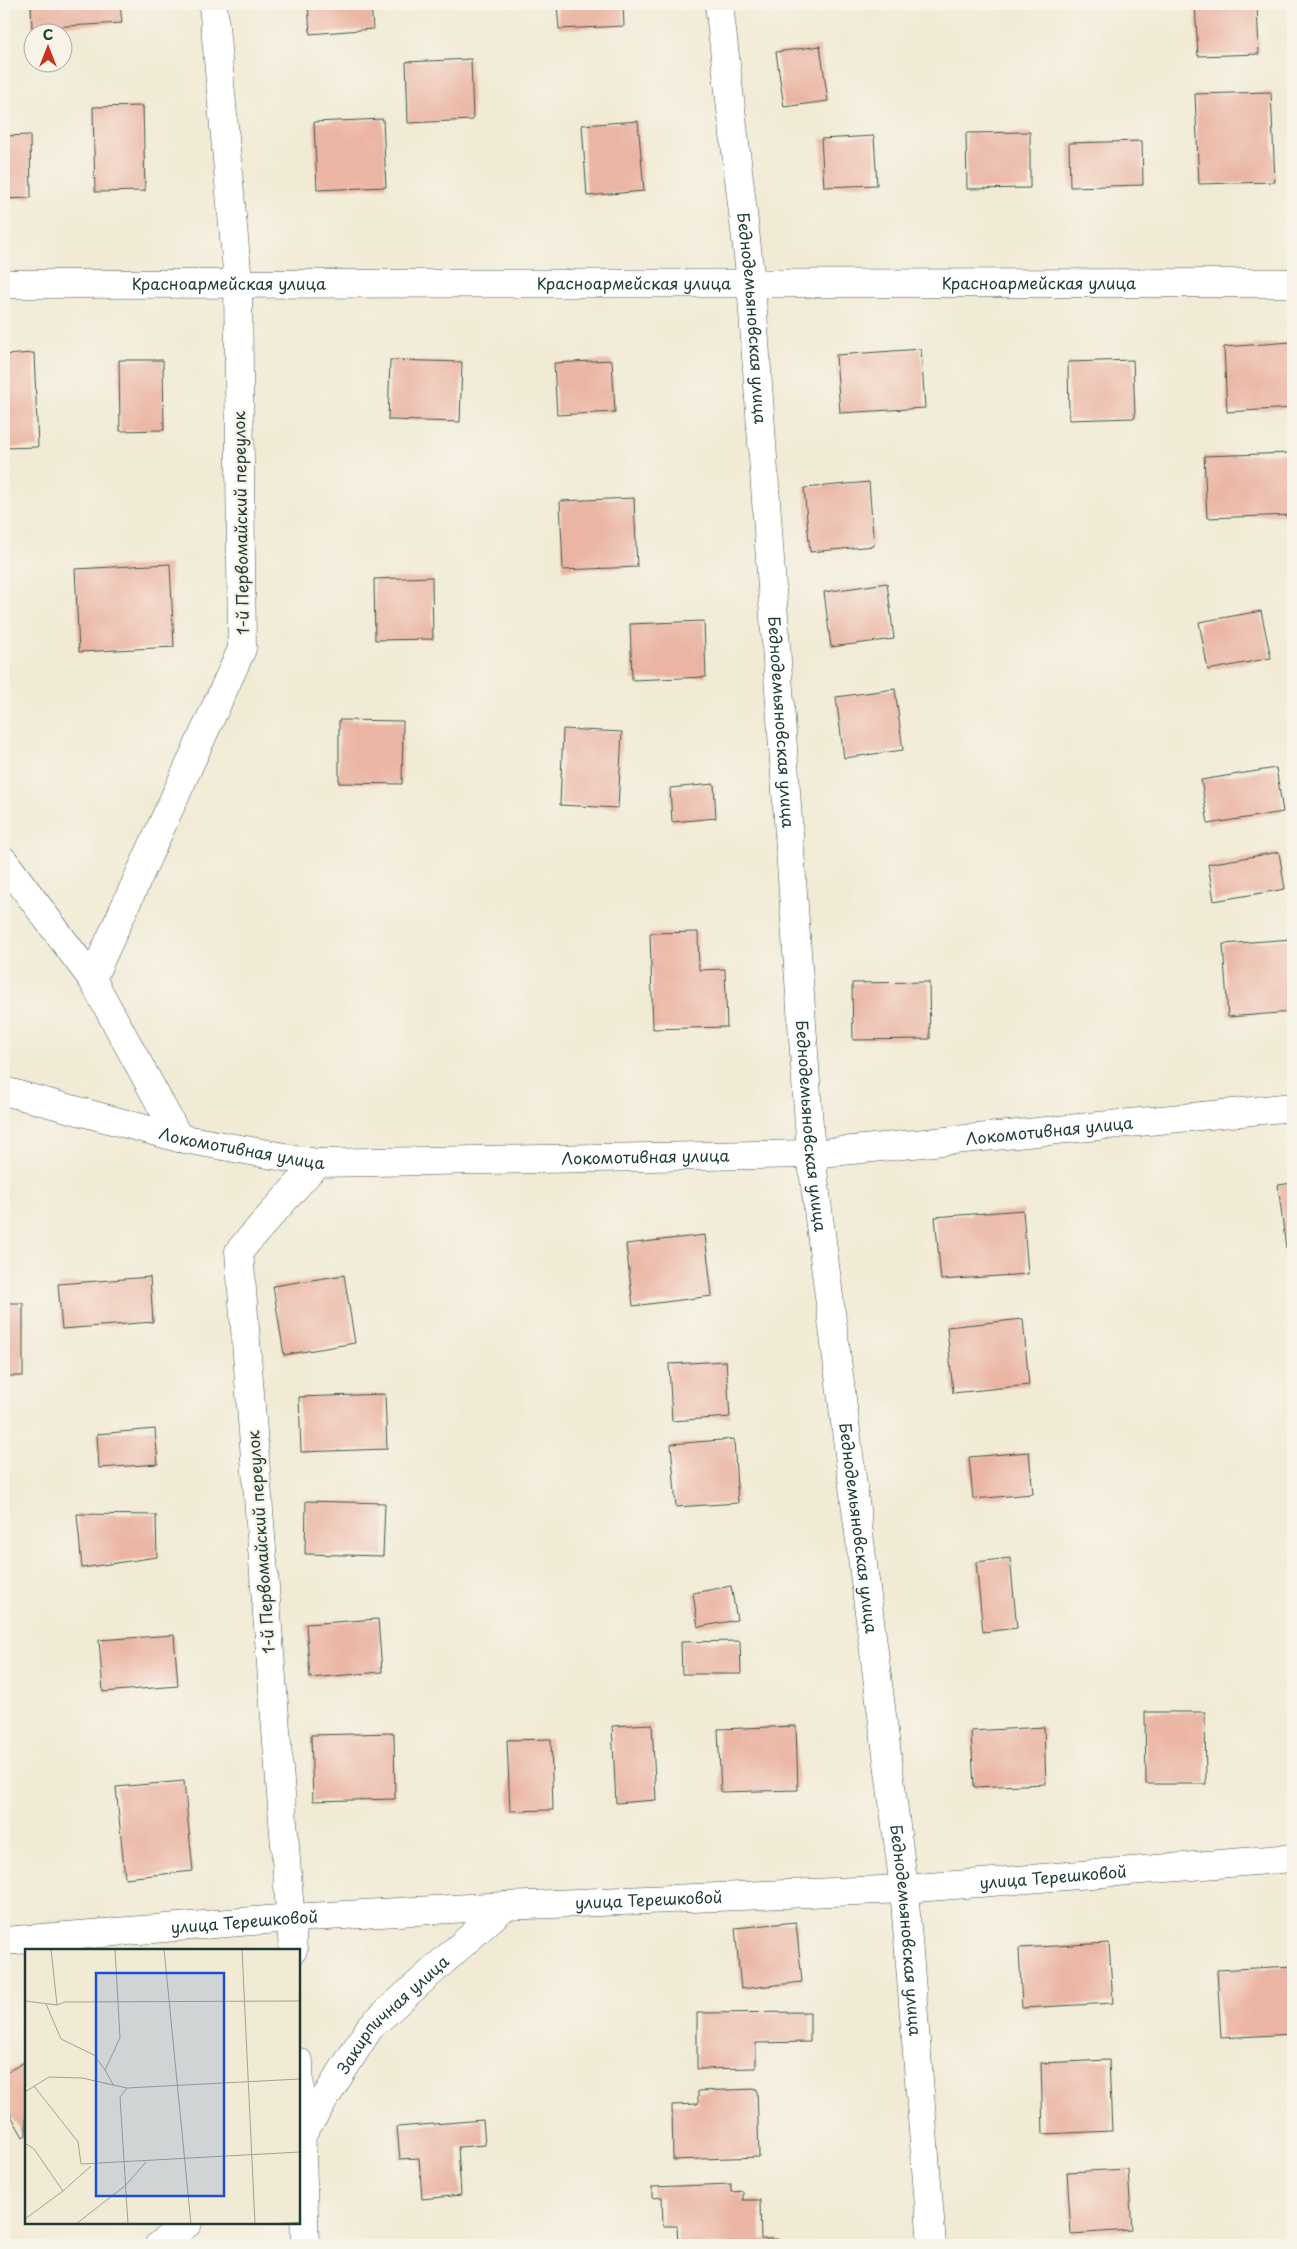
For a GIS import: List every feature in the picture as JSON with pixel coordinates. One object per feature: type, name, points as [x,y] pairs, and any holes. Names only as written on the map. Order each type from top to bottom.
[{"type":"street","name":"1-й Первомайский переулок","points":[[92,979],[242,649],[238,282],[213,4]]},
{"type":"street","name":"Беднодемьяновская улица","points":[[719,4],[751,283],[811,1154],[904,1889],[932,2245]]},
{"type":"street","name":"Красноармейская улица","points":[[4,284],[238,282],[1293,283]]},
{"type":"street","points":[[4,861],[92,979],[179,1138]]},
{"type":"street","name":"Локомотивная улица","points":[[4,1091],[179,1138],[317,1163],[811,1154],[1293,1108]]},
{"type":"street","name":"1-й Первомайский переулок","points":[[292,1949],[239,1251],[317,1163]]},
{"type":"street","name":"улица Терешковой","points":[[4,1941],[291,1918],[505,1906],[904,1889],[1293,1858]]},
{"type":"street","name":"Закирпичная улица","points":[[301,2135],[370,2027],[505,1906]]},
{"type":"street","points":[[300,2098],[305,2245]]},
{"type":"street","points":[[159,2245],[187,2224]]},
{"type":"building","points":[[31,4],[120,4],[122,23],[72,26],[72,22],[32,22]]},
{"type":"building","points":[[308,4],[371,4],[373,29],[310,34]]},
{"type":"building","points":[[557,4],[623,4],[624,26],[559,29]]},
{"type":"building","points":[[1195,4],[1257,4],[1259,54],[1198,56]]},
{"type":"building","points":[[820,46],[828,101],[784,107],[776,52]]},
{"type":"building","points":[[471,59],[473,120],[408,123],[406,62]]},
{"type":"building","points":[[1271,92],[1275,182],[1199,184],[1195,94]]},
{"type":"building","points":[[143,106],[145,191],[95,192],[93,107]]},
{"type":"building","points":[[383,119],[386,187],[317,190],[314,122]]},
{"type":"building","points":[[638,121],[644,191],[587,196],[582,125]]},
{"type":"building","points":[[1030,132],[1030,188],[967,189],[966,133]]},
{"type":"building","points":[[30,135],[31,198],[4,199],[4,136]]},
{"type":"building","points":[[874,136],[877,185],[824,187],[821,139]]},
{"type":"building","points":[[1142,141],[1143,185],[1070,187],[1069,143]]},
{"type":"building","points":[[1291,342],[1293,408],[1227,412],[1224,347]]},
{"type":"building","points":[[921,349],[925,408],[840,413],[836,355]]},
{"type":"building","points":[[34,353],[38,447],[4,448],[4,355]]},
{"type":"building","points":[[119,360],[163,360],[164,430],[120,431]]},
{"type":"building","points":[[390,360],[462,362],[460,422],[388,420]]},
{"type":"building","points":[[612,360],[615,412],[557,415],[554,363]]},
{"type":"building","points":[[1133,360],[1135,418],[1069,420],[1068,362]]},
{"type":"building","points":[[1292,453],[1293,515],[1207,518],[1204,456]]},
{"type":"building","points":[[869,482],[874,546],[810,552],[804,488]]},
{"type":"building","points":[[634,498],[637,567],[563,570],[560,501]]},
{"type":"building","points":[[170,564],[174,647],[79,652],[75,569]]},
{"type":"building","points":[[432,577],[433,639],[375,640],[374,579]]},
{"type":"building","points":[[887,583],[894,639],[831,647],[824,592]]},
{"type":"building","points":[[1261,611],[1271,658],[1208,670],[1199,622]]},
{"type":"building","points":[[704,621],[706,677],[632,680],[630,624]]},
{"type":"building","points":[[895,689],[903,750],[844,758],[836,697]]},
{"type":"building","points":[[339,720],[403,721],[402,784],[339,783]]},
{"type":"building","points":[[563,729],[622,732],[618,808],[560,805]]},
{"type":"building","points":[[1276,768],[1283,812],[1208,824],[1201,780]]},
{"type":"building","points":[[714,784],[716,818],[672,822],[670,788]]},
{"type":"building","points":[[1279,852],[1285,889],[1214,901],[1208,864]]},
{"type":"building","points":[[698,932],[699,970],[725,969],[727,1027],[653,1029],[650,933]]},
{"type":"building","points":[[1293,939],[1293,1012],[1228,1017],[1223,944]]},
{"type":"building","points":[[929,982],[930,1039],[853,1040],[852,983]]},
{"type":"building","points":[[1293,1183],[1293,1247],[1286,1248],[1278,1185]]},
{"type":"building","points":[[1023,1210],[1028,1274],[941,1280],[935,1217]]},
{"type":"building","points":[[705,1235],[712,1296],[633,1306],[626,1244]]},
{"type":"building","points":[[344,1275],[355,1343],[284,1355],[273,1286]]},
{"type":"building","points":[[150,1277],[153,1322],[62,1329],[58,1284]]},
{"type":"building","points":[[4,1303],[23,1303],[23,1376],[4,1376]]},
{"type":"building","points":[[1023,1319],[1029,1385],[953,1393],[947,1327]]},
{"type":"building","points":[[726,1361],[730,1417],[672,1421],[669,1364]]},
{"type":"building","points":[[385,1394],[387,1449],[301,1452],[299,1397]]},
{"type":"building","points":[[155,1429],[158,1464],[99,1468],[97,1434]]},
{"type":"building","points":[[734,1439],[738,1503],[676,1507],[671,1444]]},
{"type":"building","points":[[1029,1452],[1033,1494],[973,1499],[969,1457]]},
{"type":"building","points":[[306,1501],[385,1503],[383,1556],[305,1554]]},
{"type":"building","points":[[77,1514],[156,1515],[157,1557],[82,1568]]},
{"type":"building","points":[[1010,1558],[1017,1628],[983,1632],[976,1562]]},
{"type":"building","points":[[731,1586],[737,1620],[698,1627],[693,1593]]},
{"type":"building","points":[[378,1619],[382,1672],[310,1678],[306,1624]]},
{"type":"building","points":[[174,1635],[178,1686],[103,1692],[99,1640]]},
{"type":"building","points":[[740,1641],[741,1674],[682,1674],[681,1642]]},
{"type":"building","points":[[1145,1712],[1205,1712],[1206,1784],[1146,1784]]},
{"type":"building","points":[[652,1724],[656,1800],[616,1803],[612,1726]]},
{"type":"building","points":[[796,1726],[798,1790],[721,1792],[718,1729]]},
{"type":"building","points":[[1044,1727],[1046,1784],[974,1787],[971,1731]]},
{"type":"building","points":[[394,1733],[395,1799],[313,1801],[311,1735]]},
{"type":"building","points":[[551,1739],[553,1810],[510,1811],[507,1740]]},
{"type":"building","points":[[184,1781],[193,1871],[125,1878],[116,1787]]},
{"type":"building","points":[[796,1922],[802,1982],[741,1989],[735,1928]]},
{"type":"building","points":[[1109,1943],[1113,2003],[1022,2008],[1019,1948]]},
{"type":"building","points":[[1293,1966],[1293,2034],[1221,2038],[1217,1970]]},
{"type":"building","points":[[810,2012],[810,2042],[756,2043],[756,2068],[697,2069],[697,2013]]},
{"type":"building","points":[[1109,2060],[1112,2131],[1043,2134],[1041,2063]]},
{"type":"building","points":[[25,2062],[25,2136],[23,2137],[4,2103],[4,2074]]},
{"type":"building","points":[[757,2089],[759,2157],[673,2160],[672,2105],[698,2104],[698,2091]]},
{"type":"building","points":[[483,2120],[485,2145],[458,2147],[461,2195],[422,2199],[419,2158],[400,2159],[397,2127]]},
{"type":"building","points":[[1128,2169],[1132,2230],[1071,2234],[1067,2172]]},
{"type":"building","points":[[731,2184],[731,2192],[743,2191],[743,2200],[760,2200],[761,2239],[778,2239],[779,2245],[678,2245],[677,2226],[663,2226],[662,2197],[652,2198],[652,2187]]}]
